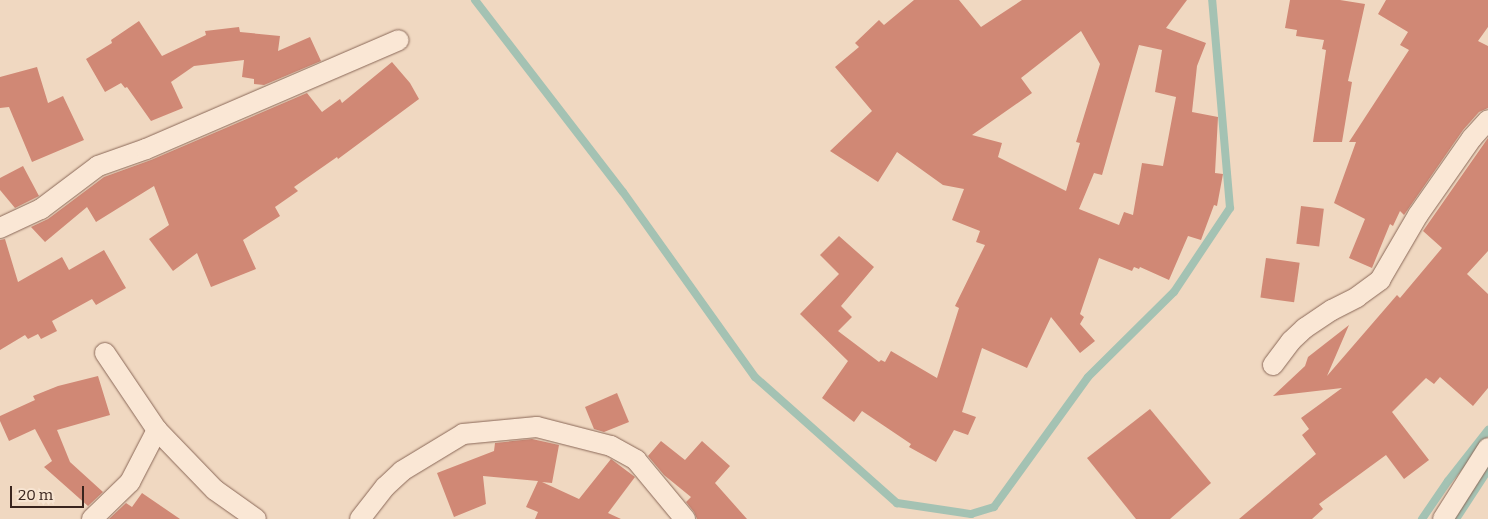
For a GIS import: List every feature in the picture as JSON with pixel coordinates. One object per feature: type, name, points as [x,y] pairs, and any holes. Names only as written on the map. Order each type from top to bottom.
[{"type":"street","points":[[0,228],[41,209],[98,166],[146,149],[399,40]]},
{"type":"street","points":[[1273,365],[1282,351],[1305,328],[1332,310],[1357,298],[1380,280],[1418,215],[1472,138],[1488,120]]},
{"type":"street","points":[[105,353],[157,430],[215,490],[256,519]]},
{"type":"street","points":[[360,519],[402,470],[463,434],[537,427],[611,446],[636,460],[685,519]]},
{"type":"street","points":[[92,519],[130,482],[157,430]]},
{"type":"street","points":[[1443,519],[1488,448]]},
{"type":"building","points":[[914,0],[959,0],[981,27],[1022,0],[1187,0],[1166,28],[1206,43],[1197,66],[1192,112],[1218,117],[1215,173],[1223,174],[1217,206],[1214,205],[1201,240],[1188,236],[1169,280],[1140,267],[1139,269],[1134,267],[1132,271],[1099,258],[1080,314],[1084,317],[1080,324],[1095,341],[1080,353],[1051,317],[1027,368],[982,348],[962,412],[976,417],[968,435],[954,430],[936,462],[909,447],[911,444],[862,411],[854,422],[822,398],[848,361],[800,314],[839,274],[820,255],[839,236],[874,267],[841,306],[852,317],[838,331],[879,362],[881,360],[885,362],[891,351],[937,378],[959,308],[955,306],[985,245],[976,242],[980,231],[952,220],[964,189],[943,185],[897,152],[878,182],[830,151],[872,111],[835,67],[859,47],[855,43],[879,20],[884,25]],"holes":[[[1081,31],[1100,64],[1076,142],[1080,143],[1066,191],[998,157],[1002,143],[972,135],[1032,93],[1021,78]],[[1139,45],[1162,50],[1155,92],[1176,97],[1163,166],[1142,163],[1133,215],[1124,212],[1119,225],[1079,209],[1094,173],[1102,175]]]},
{"type":"building","points":[[1290,0],[1340,0],[1365,4],[1348,81],[1352,82],[1342,142],[1313,142],[1326,50],[1322,49],[1324,40],[1296,36],[1297,30],[1285,28]]},
{"type":"building","points":[[1386,0],[1488,0],[1488,27],[1478,41],[1488,46],[1488,108],[1479,112],[1463,130],[1404,215],[1400,211],[1393,226],[1390,224],[1372,268],[1349,258],[1365,219],[1334,203],[1356,142],[1349,142],[1409,50],[1400,45],[1408,32],[1378,14]]},
{"type":"building","points":[[139,21],[162,56],[206,35],[205,31],[239,27],[240,32],[280,36],[278,51],[310,37],[321,61],[264,85],[254,84],[254,79],[242,77],[244,60],[194,66],[171,82],[183,108],[151,121],[127,87],[125,88],[121,83],[105,92],[86,59],[112,43],[111,40]]},
{"type":"building","points":[[392,62],[410,83],[419,99],[338,159],[337,157],[294,187],[298,191],[275,207],[280,216],[243,240],[256,269],[211,287],[197,253],[173,271],[149,239],[169,225],[154,186],[96,222],[87,207],[45,242],[31,227],[48,219],[104,177],[151,160],[307,93],[322,112],[340,99],[342,103]]},
{"type":"building","points":[[37,67],[48,103],[63,96],[84,140],[32,162],[9,107],[0,108],[0,77]]},
{"type":"building","points":[[1488,138],[1488,251],[1467,274],[1488,294],[1488,388],[1473,406],[1440,377],[1434,384],[1426,378],[1392,412],[1429,460],[1404,479],[1386,455],[1319,504],[1323,509],[1312,519],[1239,519],[1316,454],[1302,435],[1309,429],[1301,418],[1342,388],[1273,396],[1305,366],[1308,357],[1349,325],[1327,376],[1397,295],[1400,298],[1442,248],[1423,231]]},
{"type":"building","points":[[23,166],[39,196],[15,208],[0,190],[0,178]]},
{"type":"building","points":[[1301,206],[1324,209],[1319,247],[1296,244]]},
{"type":"building","points":[[5,239],[18,282],[62,257],[69,270],[104,250],[126,288],[96,305],[92,299],[52,321],[57,331],[41,339],[38,334],[28,339],[25,335],[0,350],[0,240]]},
{"type":"building","points":[[1266,258],[1300,263],[1294,302],[1260,298]]},
{"type":"building","points":[[98,376],[110,415],[57,430],[70,462],[103,492],[88,506],[44,467],[52,461],[35,429],[9,441],[0,421],[0,416],[35,400],[33,396],[58,386]]},
{"type":"building","points":[[617,393],[629,422],[604,432],[594,429],[585,407]]},
{"type":"building","points":[[1150,409],[1211,483],[1170,519],[1136,519],[1087,458]]},
{"type":"building","points":[[532,439],[559,445],[552,483],[542,482],[579,499],[611,459],[635,477],[608,513],[621,519],[535,519],[538,512],[526,507],[538,481],[483,476],[486,504],[454,517],[437,473],[494,451],[495,443]]},
{"type":"building","points":[[661,441],[685,460],[702,441],[730,466],[715,483],[747,519],[697,519],[686,502],[691,497],[664,475],[648,456]]},
{"type":"building","points":[[142,493],[180,519],[109,519],[126,503],[132,507]]},
{"type":"waterway","points":[[475,0],[623,192],[755,377],[897,503],[971,514],[994,507],[1088,377],[1174,292],[1230,208],[1212,0]]},
{"type":"waterway","points":[[1422,519],[1448,481],[1488,430]]},
{"type":"waterway","points":[[1456,519],[1488,470]]}]
